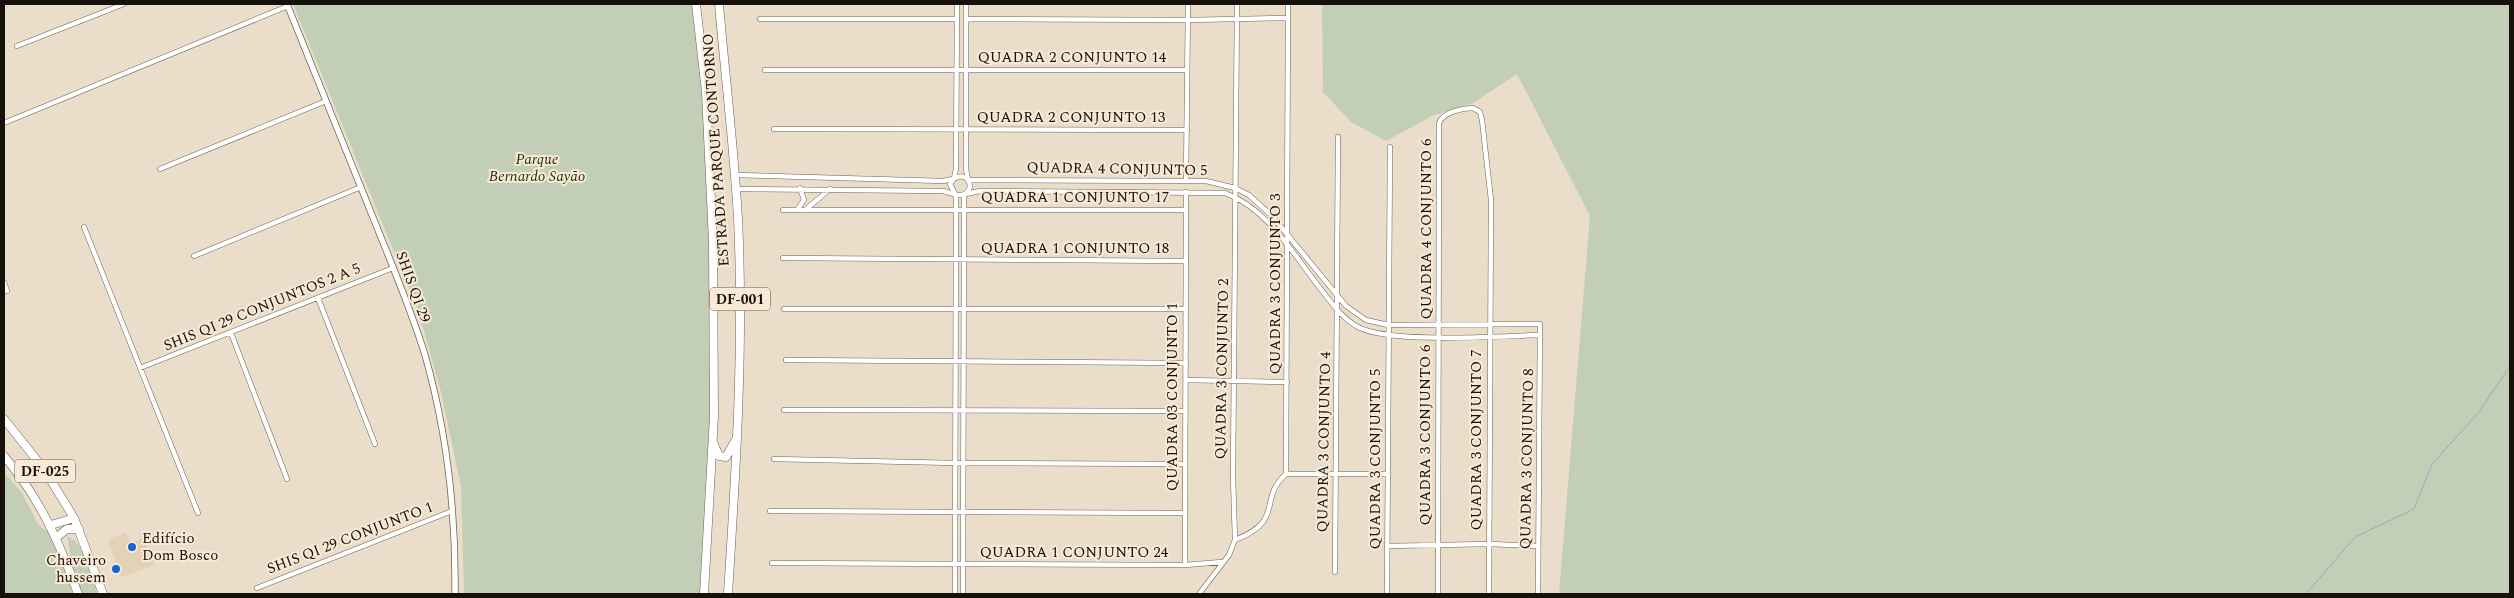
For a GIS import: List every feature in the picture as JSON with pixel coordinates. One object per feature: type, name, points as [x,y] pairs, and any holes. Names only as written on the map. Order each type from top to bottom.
[{"type":"main road","name":"ESTRADA PARQUE CONTORNO","points":[[696,4],[706,92],[713,242],[714,386],[704,594]]},
{"type":"main road","name":"ESTRADA PARQUE CONTORNO","points":[[719,4],[736,189],[740,301],[738,435],[728,594]]},
{"type":"main road","name":"DF-025","points":[[4,419],[44,469],[74,518],[103,594]]},
{"type":"main road","points":[[712,438],[719,456],[726,457],[731,452],[738,435]]},
{"type":"main road","name":"DF-025","points":[[4,456],[32,493],[51,525],[78,594]]},
{"type":"main road","points":[[51,525],[74,518]]},
{"type":"main road","points":[[56,537],[66,530],[79,529]]},
{"type":"street","points":[[17,46],[124,4]]},
{"type":"street","points":[[955,594],[956,209],[955,194],[951,190],[954,179],[956,130],[957,4]]},
{"type":"street","points":[[963,594],[965,195],[970,188],[966,130],[966,4]]},
{"type":"street","name":"QUADRA 03 CONJUNTO 1","points":[[1185,565],[1186,363],[1184,309],[1186,210],[1189,192],[1187,130],[1188,4]]},
{"type":"street","name":"QUADRA 3 CONJUNTO 2","points":[[1236,540],[1233,476],[1236,381],[1235,188],[1237,4]]},
{"type":"street","name":"QUADRA 3 CONJUNTO 3","points":[[1286,474],[1288,4]]},
{"type":"street","points":[[4,123],[287,5]]},
{"type":"street","name":"SHIS QI 29","points":[[287,5],[393,268],[424,354],[437,406],[452,512],[456,558],[455,594]]},
{"type":"street","points":[[966,19],[1188,20],[1288,18]]},
{"type":"street","points":[[760,19],[957,19]]},
{"type":"street","name":"QUADRA 2 CONJUNTO 14","points":[[765,70],[1188,70]]},
{"type":"street","points":[[160,169],[326,101]]},
{"type":"street","name":"QUADRA 3 CONJUNTO 7","points":[[1439,123],[1442,117],[1466,108],[1478,109],[1482,120],[1491,200],[1489,594]]},
{"type":"street","name":"QUADRA 4 CONJUNTO 6","points":[[1438,336],[1439,123]]},
{"type":"street","name":"QUADRA 2 CONJUNTO 13","points":[[774,129],[1187,130]]},
{"type":"street","name":"QUADRA 3 CONJUNTO 4","points":[[1336,572],[1338,137]]},
{"type":"street","points":[[1388,325],[1390,147]]},
{"type":"street","points":[[735,176],[943,181],[961,176],[968,179]]},
{"type":"street","points":[[778,177],[778,188]]},
{"type":"street","points":[[796,178],[798,188],[804,200],[797,210]]},
{"type":"street","name":"QUADRA 4 CONJUNTO 5","points":[[968,179],[1188,181],[1222,184],[1235,188],[1262,205],[1350,310],[1366,320],[1388,325],[1540,324]]},
{"type":"street","points":[[1178,192],[1179,181]]},
{"type":"street","points":[[194,256],[361,188]]},
{"type":"street","points":[[736,189],[798,188],[943,191],[965,195]]},
{"type":"street","points":[[806,210],[830,189]]},
{"type":"street","name":"QUADRA 1 CONJUNTO 17","points":[[965,195],[980,191],[1216,192],[1235,197],[1262,216],[1338,311]]},
{"type":"street","name":"QUADRA 1 CONJUNTO 17","points":[[783,210],[1186,210]]},
{"type":"street","points":[[84,227],[198,513]]},
{"type":"street","name":"QUADRA 1 CONJUNTO 18","points":[[783,258],[1186,261]]},
{"type":"street","name":"SHIS QI 29 CONJUNTOS 2 A 5","points":[[140,368],[231,334],[393,268]]},
{"type":"street","points":[[4,282],[7,291]]},
{"type":"street","points":[[318,298],[375,444]]},
{"type":"street","points":[[784,310],[1184,309]]},
{"type":"street","points":[[1338,311],[1358,327],[1387,335],[1540,335]]},
{"type":"street","name":"QUADRA 3 CONJUNTO 8","points":[[1538,594],[1540,324]]},
{"type":"street","name":"QUADRA 3 CONJUNTO 5","points":[[1387,594],[1388,325]]},
{"type":"street","points":[[231,334],[287,478]]},
{"type":"street","name":"QUADRA 3 CONJUNTO 6","points":[[1387,546],[1437,544],[1439,474],[1438,336]]},
{"type":"street","points":[[786,360],[1186,363]]},
{"type":"street","points":[[1186,380],[1287,382]]},
{"type":"street","points":[[784,410],[1186,412]]},
{"type":"street","points":[[774,460],[1185,464]]},
{"type":"street","points":[[1199,594],[1229,555],[1236,540],[1255,531],[1264,524],[1275,486],[1286,474],[1387,474]]},
{"type":"street","name":"SHIS QI 29 CONJUNTO 1","points":[[257,588],[452,512]]},
{"type":"street","points":[[770,512],[955,514],[1185,513]]},
{"type":"street","points":[[1437,544],[1438,594]]},
{"type":"street","name":"QUADRA 3 CONJUNTO 7","points":[[1437,544],[1538,546]]},
{"type":"street","points":[[1185,565],[1222,562]]},
{"type":"street","name":"QUADRA 1 CONJUNTO 24","points":[[772,563],[1185,565]]},
{"type":"shaded area","points":[[125,532],[131,543],[144,538],[155,565],[121,577],[108,540]]},
{"type":"green space","name":"Parque Bernardo Sayão","points":[[293,4],[694,4],[714,190],[714,364],[703,594],[464,594],[461,486],[440,388],[419,313]]},
{"type":"green space","points":[[1322,4],[2510,4],[2510,594],[1559,594],[1590,216],[1517,74],[1473,103],[1432,116],[1386,141],[1351,122],[1323,92]]},
{"type":"green space","points":[[4,472],[22,493],[37,522],[43,529],[49,532],[57,547],[55,557],[59,565],[66,566],[72,561],[67,537],[77,543],[89,567],[96,594],[78,594],[70,583],[72,594],[4,594]]},
{"type":"waterway","points":[[2306,594],[2355,537],[2414,509],[2432,464],[2479,412],[2510,366]]},
{"type":"place","name":"Edifício Dom Bosco","points":[[132,547]]},
{"type":"place","name":"Chaveiro hussem","points":[[116,569]]}]
